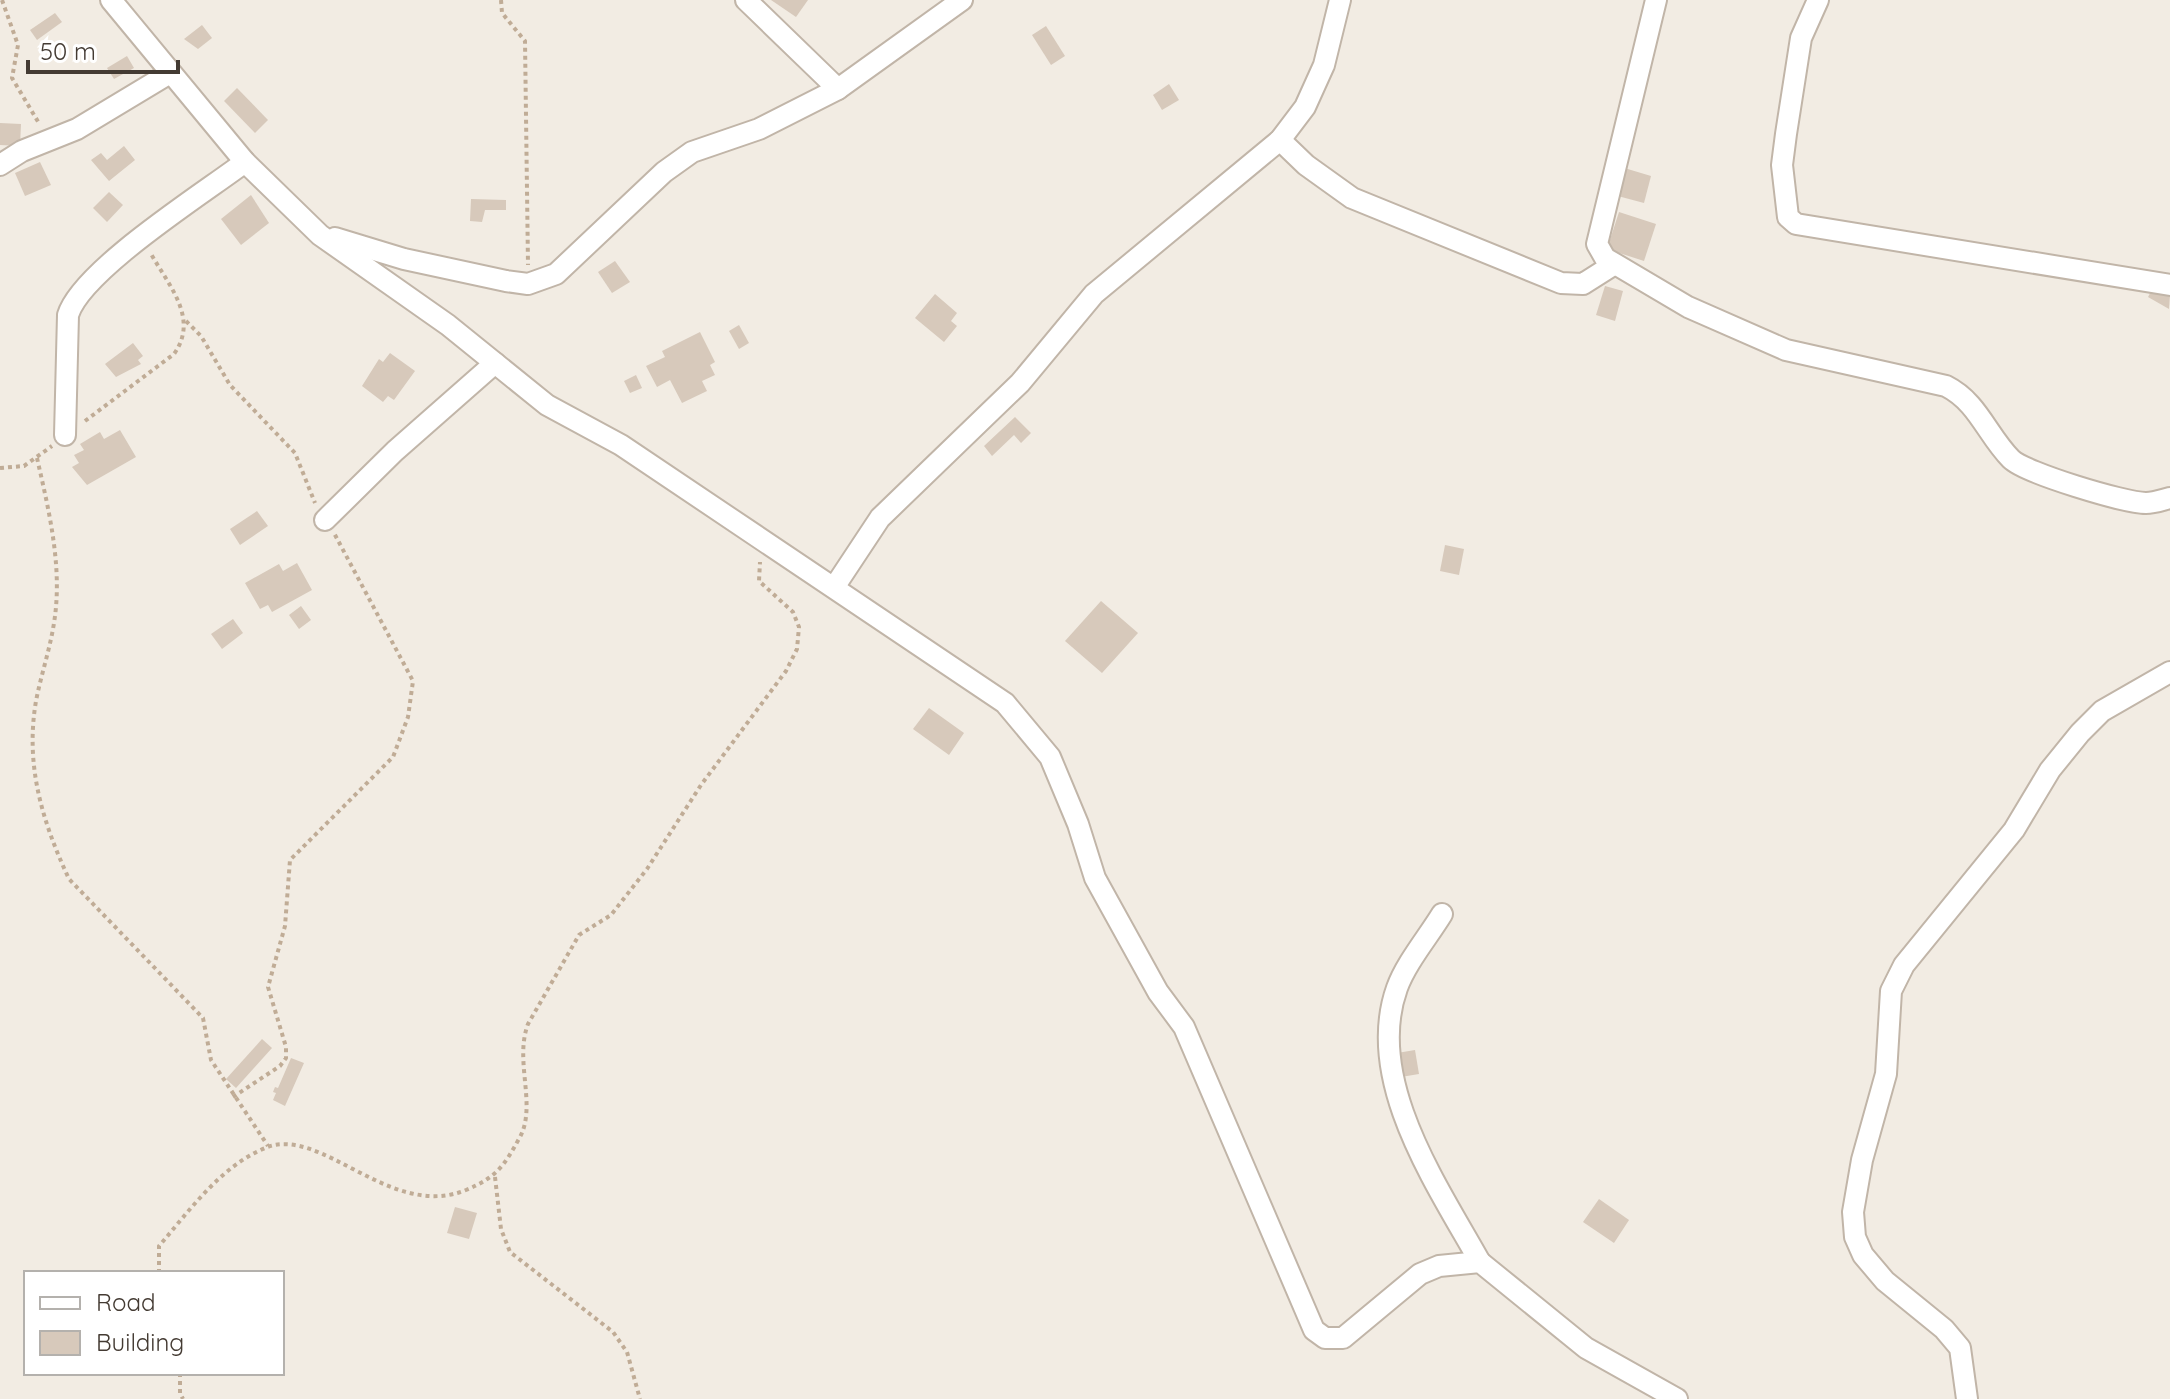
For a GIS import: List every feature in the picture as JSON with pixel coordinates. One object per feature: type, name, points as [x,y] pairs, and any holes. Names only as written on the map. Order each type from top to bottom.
[{"type":"street","points":[[111,0],[245,162],[320,235],[448,325],[547,405],[621,445],[1005,703],[1050,757],[1078,824],[1095,878],[1158,992],[1194,1047],[1314,1330],[1325,1338],[1343,1338],[1420,1274],[1439,1266],[1480,1262]]},
{"type":"street","points":[[746,0],[838,89]]},
{"type":"street","points":[[320,235],[450,271],[528,284],[556,274],[664,172],[692,152],[759,129],[838,89],[962,0]]},
{"type":"street","points":[[835,586],[880,518],[1020,383],[1094,294],[1280,140],[1305,107],[1324,65],[1340,0]]},
{"type":"street","points":[[1656,0],[1597,244],[1613,265],[1688,307],[1786,350],[1946,386],[1960,393],[1979,412],[1994,441],[2014,463],[2043,476],[2141,503],[2170,498]]},
{"type":"street","points":[[1818,0],[1801,38],[1782,165],[1788,217],[1796,224],[2170,285]]},
{"type":"street","points":[[0,165],[52,138],[77,129],[170,73]]},
{"type":"street","points":[[1280,140],[1306,165],[1352,198],[1561,283],[1583,284],[1613,265]]},
{"type":"street","points":[[65,435],[68,315],[73,300],[142,238],[245,162]]},
{"type":"street","points":[[325,520],[395,451],[495,363]]},
{"type":"street","points":[[1967,1399],[1960,1348],[1944,1329],[1885,1281],[1863,1255],[1855,1237],[1853,1212],[1862,1160],[1886,1074],[1891,991],[1904,965],[2014,830],[2050,770],[2080,733],[2102,711],[2170,672]]},
{"type":"street","points":[[1442,914],[1397,987],[1389,1031],[1398,1104],[1431,1175],[1480,1262],[1586,1348],[1677,1399]]},
{"type":"path","points":[[2,0],[18,45],[12,78],[33,118],[52,138]]},
{"type":"path","points":[[501,0],[502,13],[525,41],[530,201],[528,284]]},
{"type":"path","points":[[142,238],[186,321],[201,336],[230,385],[295,453],[316,507],[343,547],[413,681],[411,704],[393,757],[362,783],[290,860],[285,926],[268,987],[286,1047],[286,1058],[280,1066],[233,1097]]},
{"type":"path","points":[[0,468],[24,466],[37,458],[174,354],[183,340],[186,321]]},
{"type":"path","points":[[37,458],[57,569],[55,622],[36,702],[30,752],[40,804],[69,879],[203,1018],[211,1060],[268,1146]]},
{"type":"path","points":[[159,1271],[159,1246],[213,1183],[268,1146],[300,1147],[407,1194],[430,1198],[456,1193],[495,1177],[522,1133],[527,1109],[523,1038],[528,1024],[579,935],[611,915],[647,869],[701,785],[786,671],[797,649],[799,627],[793,612],[759,581],[762,540]]},
{"type":"path","points":[[495,1177],[501,1229],[510,1252],[613,1332],[627,1352],[640,1399]]},
{"type":"path","points":[[180,1375],[183,1399]]},
{"type":"building","points":[[771,0],[808,0],[796,17]]},
{"type":"building","points":[[55,13],[62,22],[37,40],[30,30]]},
{"type":"building","points":[[202,25],[212,38],[198,49],[184,39]]},
{"type":"building","points":[[1046,26],[1065,56],[1051,65],[1032,35]]},
{"type":"building","points":[[127,56],[134,68],[114,79],[107,68]]},
{"type":"building","points":[[1169,84],[1179,100],[1162,110],[1153,95]]},
{"type":"building","points":[[237,88],[268,120],[255,133],[224,101]]},
{"type":"building","points":[[0,123],[21,124],[20,146],[0,145]]},
{"type":"building","points":[[124,146],[135,160],[109,181],[91,160],[101,153],[107,160]]},
{"type":"building","points":[[40,162],[51,185],[25,196],[15,173]]},
{"type":"building","points":[[1621,167],[1651,176],[1644,203],[1614,195]]},
{"type":"building","points":[[109,192],[123,205],[107,222],[93,208]]},
{"type":"building","points":[[251,195],[269,223],[241,245],[221,219]]},
{"type":"building","points":[[471,199],[506,200],[506,210],[485,210],[482,222],[470,221]]},
{"type":"building","points":[[1619,212],[1656,224],[1644,261],[1607,249]]},
{"type":"building","points":[[615,261],[630,282],[612,293],[598,272]]},
{"type":"building","points":[[1605,286],[1623,291],[1615,321],[1596,315]]},
{"type":"building","points":[[2154,286],[2170,295],[2169,309],[2148,297]]},
{"type":"building","points":[[935,294],[957,313],[951,321],[957,326],[944,342],[915,318]]},
{"type":"building","points":[[739,325],[749,343],[739,349],[729,331]]},
{"type":"building","points":[[700,332],[715,362],[710,365],[715,375],[702,381],[707,391],[682,403],[670,380],[657,387],[646,366],[665,357],[662,351]]},
{"type":"building","points":[[133,343],[143,356],[138,360],[141,364],[116,377],[105,364]]},
{"type":"building","points":[[390,353],[415,371],[394,400],[388,396],[383,402],[362,386],[379,359],[383,362]]},
{"type":"building","points":[[636,375],[642,388],[630,393],[624,381]]},
{"type":"building","points":[[1015,417],[1031,433],[1021,443],[1014,435],[992,456],[984,446]]},
{"type":"building","points":[[120,430],[136,457],[87,485],[72,467],[79,463],[74,455],[84,450],[80,444],[100,432],[104,439]]},
{"type":"building","points":[[257,511],[268,526],[240,545],[230,529]]},
{"type":"building","points":[[1445,545],[1464,549],[1459,575],[1440,571]]},
{"type":"building","points":[[297,563],[312,590],[272,612],[268,605],[260,609],[245,583],[279,564],[283,571]]},
{"type":"building","points":[[1101,601],[1138,633],[1102,673],[1065,641]]},
{"type":"building","points":[[301,606],[311,620],[299,629],[289,615]]},
{"type":"building","points":[[233,619],[243,633],[222,649],[211,634]]},
{"type":"building","points":[[929,708],[964,733],[949,755],[913,729]]},
{"type":"building","points":[[262,1039],[272,1048],[236,1088],[226,1079]]},
{"type":"building","points":[[1415,1050],[1419,1074],[1401,1077],[1397,1053]]},
{"type":"building","points":[[291,1058],[304,1063],[285,1106],[273,1100],[276,1093],[273,1092],[275,1087],[278,1088]]},
{"type":"building","points":[[1599,1199],[1629,1220],[1614,1243],[1583,1222]]},
{"type":"building","points":[[455,1207],[477,1213],[469,1239],[447,1233]]}]
